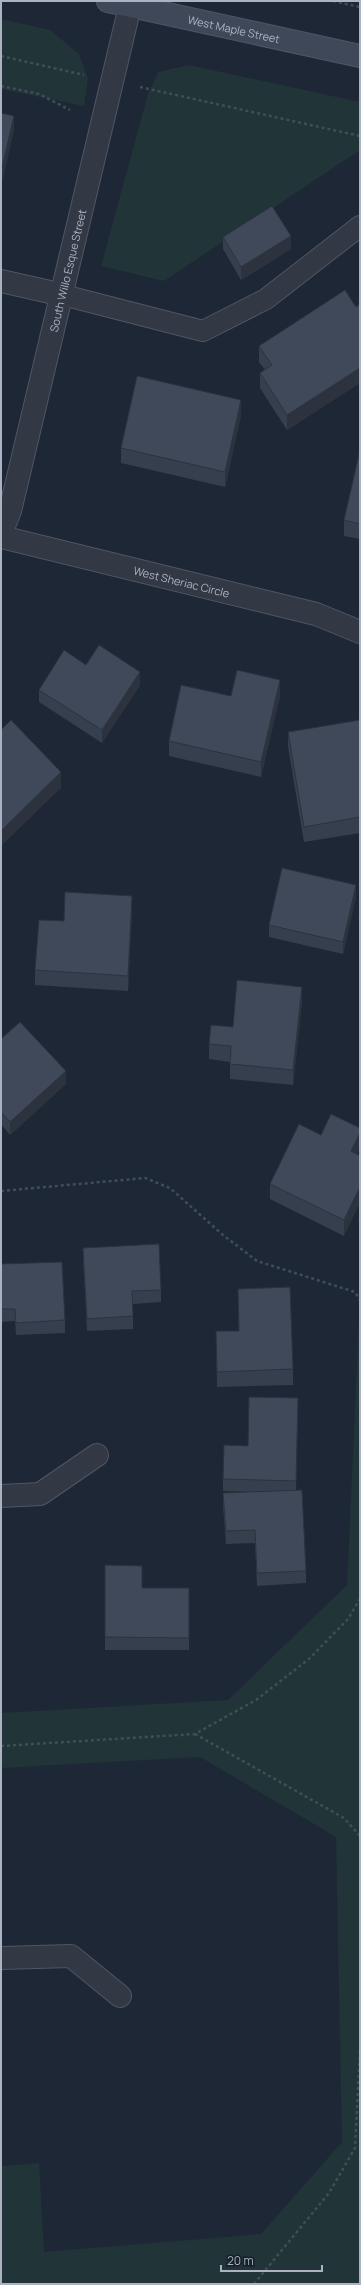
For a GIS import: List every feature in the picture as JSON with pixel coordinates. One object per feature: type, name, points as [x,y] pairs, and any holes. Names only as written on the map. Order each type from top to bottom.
[{"type":"main road","name":"West Maple Street","points":[[108,1],[360,56]]},
{"type":"street","name":"South Willo Esque Street","points":[[1,533],[10,511],[63,295],[130,6]]},
{"type":"street","points":[[1,281],[63,295]]},
{"type":"street","name":"West Sheriac Circle","points":[[1,537],[316,614],[360,632]]},
{"type":"street","points":[[1,1496],[40,1494],[96,1455]]},
{"type":"street","points":[[1,1958],[71,1956],[120,1996]]},
{"type":"lane","points":[[63,295],[204,331],[266,299],[360,226]]},
{"type":"path","points":[[333,1],[360,7]]},
{"type":"path","points":[[1,56],[360,136]]},
{"type":"path","points":[[1,86],[40,94],[70,110]]},
{"type":"path","points":[[1,1191],[145,1178],[170,1188],[222,1235],[257,1261],[355,1292],[360,1300]]},
{"type":"path","points":[[1,1746],[195,1734],[256,1700],[309,1660],[348,1619],[360,1600]]},
{"type":"path","points":[[195,1734],[344,1818],[360,1836]]},
{"type":"path","points":[[254,2284],[329,2193],[355,2148],[360,2050]]},
{"type":"green space","points":[[1,19],[50,30],[79,54],[88,78],[84,106],[1,89]]},
{"type":"green space","points":[[189,65],[360,102],[360,150],[164,281],[101,266],[148,94],[158,72]]},
{"type":"green space","points":[[360,1299],[360,2284],[1,2284],[1,2166],[39,2163],[44,2252],[261,2234],[342,2142],[336,1837],[200,1757],[1,1768],[1,1713],[228,1700],[347,1585]]},
{"type":"building","points":[[1,113],[14,116],[1,172]]},
{"type":"building","points":[[272,206],[291,236],[241,267],[223,237]]},
{"type":"building","points":[[345,290],[356,307],[360,304],[360,368],[287,415],[260,373],[272,365],[259,346]]},
{"type":"building","points":[[137,376],[241,400],[225,472],[121,448]]},
{"type":"building","points":[[360,450],[360,524],[344,520]]},
{"type":"building","points":[[99,645],[140,672],[102,730],[39,690],[64,650],[86,665]]},
{"type":"building","points":[[237,670],[280,680],[261,762],[169,741],[181,685],[231,696]]},
{"type":"building","points":[[11,720],[61,772],[1,831],[1,730]]},
{"type":"building","points":[[360,720],[360,817],[304,827],[288,732]]},
{"type":"building","points":[[282,868],[356,885],[343,942],[269,925]]},
{"type":"building","points":[[65,892],[132,896],[128,976],[35,970],[39,920],[64,921]]},
{"type":"building","points":[[237,980],[302,987],[293,1070],[230,1064],[231,1046],[209,1044],[211,1025],[233,1027]]},
{"type":"building","points":[[20,1022],[66,1071],[10,1122],[1,1112],[1,1039]]},
{"type":"building","points":[[331,1114],[360,1128],[360,1133],[351,1151],[360,1156],[360,1187],[344,1220],[270,1184],[299,1124],[321,1135]]},
{"type":"building","points":[[159,1244],[161,1290],[132,1291],[133,1316],[87,1319],[83,1248]]},
{"type":"building","points":[[62,1262],[65,1320],[16,1323],[15,1309],[1,1309],[1,1264]]},
{"type":"building","points":[[290,1287],[293,1369],[217,1372],[216,1331],[239,1331],[238,1289]]},
{"type":"building","points":[[249,1397],[298,1398],[296,1481],[223,1479],[224,1445],[248,1446]]},
{"type":"building","points":[[302,1490],[306,1571],[257,1573],[255,1530],[226,1531],[223,1493]]},
{"type":"building","points":[[105,1565],[142,1566],[142,1588],[189,1588],[189,1638],[105,1637]]}]
